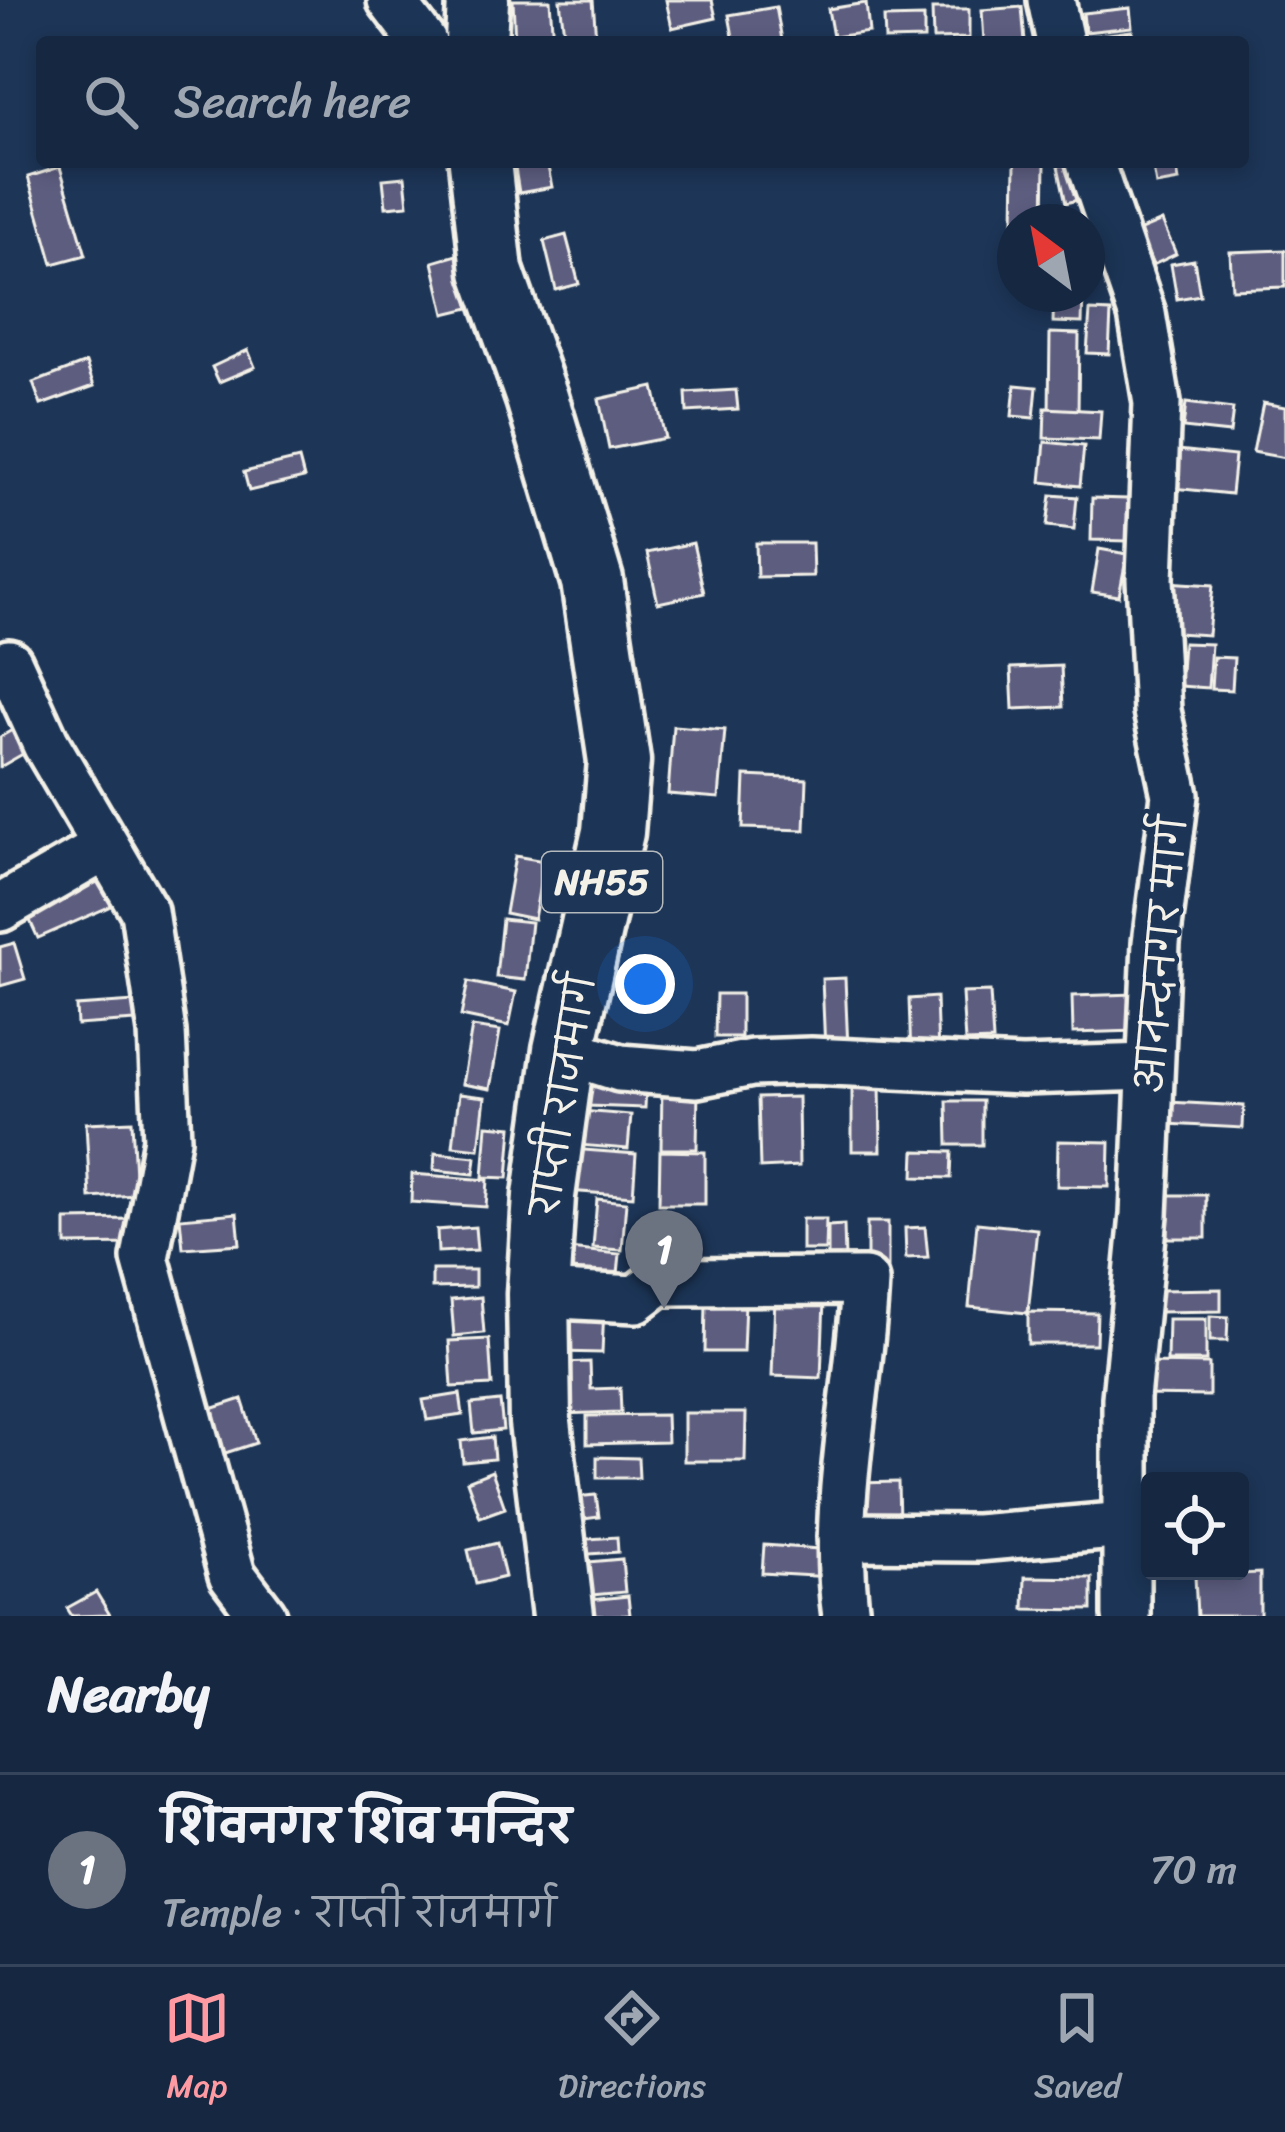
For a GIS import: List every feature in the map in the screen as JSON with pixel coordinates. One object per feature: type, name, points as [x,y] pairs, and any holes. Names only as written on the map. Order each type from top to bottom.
[{"type":"main road","points":[[476,36],[478,0]]},
{"type":"main road","name":"राप्ती राजमार्ग","points":[[481,168],[491,271],[537,398],[592,581],[619,761],[613,832],[564,1050],[544,1196],[538,1294],[540,1422],[562,1616]]},
{"type":"street","points":[[391,0],[418,36]]},
{"type":"street","points":[[1051,0],[1059,36]]},
{"type":"street","name":"आनन्दनगर मार्ग","points":[[1092,168],[1142,314],[1156,403],[1150,579],[1157,711],[1175,795],[1156,943],[1144,1215],[1126,1398],[1126,1616]]},
{"type":"street","points":[[9,663],[46,744],[144,911],[161,1032],[167,1138],[145,1258],[232,1575],[263,1616]]},
{"type":"street","points":[[0,908],[106,847]]},
{"type":"street","points":[[564,1050],[620,1068],[697,1074],[752,1063],[812,1061],[1022,1071],[1149,1067]]},
{"type":"street","points":[[538,1294],[636,1299],[658,1282],[865,1281],[841,1537],[846,1616]]},
{"type":"street","points":[[841,1537],[977,1538],[1126,1525]]},
{"type":"building","points":[[513,0],[550,0],[553,36],[515,36]]},
{"type":"building","points":[[560,0],[593,0],[596,36],[564,36]]},
{"type":"building","points":[[666,0],[712,0],[716,18],[672,28]]},
{"type":"building","points":[[866,3],[869,32],[833,36],[828,9]]},
{"type":"building","points":[[776,7],[781,36],[733,36],[729,15]]},
{"type":"building","points":[[1022,7],[1024,36],[984,36],[982,10]]},
{"type":"building","points":[[1130,8],[1132,27],[1085,32],[1083,13]]},
{"type":"building","points":[[932,9],[969,9],[969,36],[933,36]]},
{"type":"building","points":[[924,17],[924,36],[885,36],[884,18]]},
{"type":"building","points":[[1132,31],[1132,36],[1093,36]]},
{"type":"building","points":[[60,168],[86,255],[53,264],[28,177]]},
{"type":"building","points":[[515,168],[548,168],[552,187],[519,193]]},
{"type":"building","points":[[1015,168],[1045,168],[1044,204],[1014,204]]},
{"type":"building","points":[[1058,168],[1078,168],[1085,198],[1066,203]]},
{"type":"building","points":[[1153,168],[1177,168],[1179,181],[1156,185]]},
{"type":"building","points":[[405,177],[408,205],[386,207],[383,179]]},
{"type":"building","points":[[1162,221],[1176,254],[1153,265],[1138,231]]},
{"type":"building","points":[[566,235],[579,284],[556,290],[544,241]]},
{"type":"building","points":[[1285,250],[1285,287],[1232,289],[1230,252]]},
{"type":"building","points":[[457,255],[470,308],[445,314],[433,262]]},
{"type":"building","points":[[1194,260],[1200,295],[1177,299],[1171,264]]},
{"type":"building","points":[[1053,312],[1082,312],[1082,323],[1053,322]]},
{"type":"building","points":[[1090,312],[1111,312],[1109,354],[1087,353]]},
{"type":"building","points":[[1050,333],[1079,334],[1078,415],[1049,414]]},
{"type":"building","points":[[248,350],[255,367],[219,382],[212,367]]},
{"type":"building","points":[[86,363],[94,386],[41,405],[33,383]]},
{"type":"building","points":[[1015,385],[1037,387],[1034,418],[1012,416]]},
{"type":"building","points":[[654,387],[665,438],[609,449],[599,399]]},
{"type":"building","points":[[736,390],[738,409],[687,412],[686,393]]},
{"type":"building","points":[[1186,403],[1233,409],[1230,433],[1183,428]]},
{"type":"building","points":[[1263,403],[1285,407],[1285,458],[1253,452]]},
{"type":"building","points":[[1045,408],[1101,411],[1099,440],[1044,438]]},
{"type":"building","points":[[1045,442],[1084,446],[1080,486],[1041,482]]},
{"type":"building","points":[[1178,450],[1235,456],[1231,494],[1173,488]]},
{"type":"building","points":[[299,459],[304,478],[249,491],[244,472]]},
{"type":"building","points":[[1051,495],[1077,497],[1074,529],[1047,526]]},
{"type":"building","points":[[1092,498],[1128,499],[1127,541],[1091,540]]},
{"type":"building","points":[[693,543],[704,593],[658,603],[647,553]]},
{"type":"building","points":[[756,543],[812,543],[813,576],[757,577]]},
{"type":"building","points":[[1099,549],[1127,554],[1119,596],[1092,592]]},
{"type":"building","points":[[1165,582],[1213,585],[1208,635],[1161,632]]},
{"type":"building","points":[[1183,643],[1211,644],[1208,688],[1180,686]]},
{"type":"building","points":[[1213,657],[1234,658],[1232,690],[1211,689]]},
{"type":"building","points":[[1061,666],[1063,707],[1013,709],[1011,668]]},
{"type":"building","points":[[21,725],[35,747],[0,767],[0,737]]},
{"type":"building","points":[[673,726],[725,730],[719,798],[668,794]]},
{"type":"building","points":[[745,776],[807,779],[805,830],[743,828]]},
{"type":"building","points":[[515,856],[544,861],[534,919],[505,913]]},
{"type":"building","points":[[102,880],[113,905],[38,938],[27,914]]},
{"type":"building","points":[[502,919],[531,922],[525,980],[496,977]]},
{"type":"building","points":[[14,943],[25,979],[0,986],[0,947]]},
{"type":"building","points":[[845,978],[848,1049],[825,1050],[822,979]]},
{"type":"building","points":[[468,982],[516,992],[509,1026],[461,1016]]},
{"type":"building","points":[[990,992],[993,1041],[965,1042],[962,993]]},
{"type":"building","points":[[716,994],[741,994],[741,1037],[715,1037]]},
{"type":"building","points":[[1136,994],[1137,1031],[1073,1033],[1072,996]]},
{"type":"building","points":[[936,997],[938,1055],[911,1057],[909,999]]},
{"type":"building","points":[[134,1002],[135,1021],[77,1025],[76,1006]]},
{"type":"building","points":[[472,1027],[500,1031],[490,1089],[462,1084]]},
{"type":"building","points":[[588,1083],[646,1086],[645,1108],[587,1106]]},
{"type":"building","points":[[880,1083],[881,1151],[852,1151],[852,1084]]},
{"type":"building","points":[[662,1087],[698,1087],[697,1149],[661,1149]]},
{"type":"building","points":[[459,1094],[485,1097],[479,1149],[453,1146]]},
{"type":"building","points":[[798,1097],[799,1166],[760,1168],[758,1098]]},
{"type":"building","points":[[947,1101],[982,1101],[982,1145],[948,1145]]},
{"type":"building","points":[[1168,1102],[1244,1106],[1243,1128],[1167,1124]]},
{"type":"building","points":[[581,1111],[631,1115],[628,1149],[578,1145]]},
{"type":"building","points":[[132,1121],[136,1195],[90,1198],[86,1123]]},
{"type":"building","points":[[487,1125],[512,1127],[508,1178],[483,1177]]},
{"type":"building","points":[[1058,1141],[1110,1142],[1109,1187],[1057,1186]]},
{"type":"building","points":[[571,1149],[636,1154],[633,1196],[568,1191]]},
{"type":"building","points":[[660,1151],[705,1152],[705,1204],[659,1204]]},
{"type":"building","points":[[915,1151],[952,1152],[951,1178],[914,1177]]},
{"type":"building","points":[[435,1153],[476,1157],[474,1174],[434,1170]]},
{"type":"building","points":[[412,1174],[488,1180],[486,1207],[411,1202]]},
{"type":"building","points":[[1168,1195],[1206,1195],[1206,1238],[1168,1238]]},
{"type":"building","points":[[597,1199],[626,1202],[622,1250],[593,1248]]},
{"type":"building","points":[[237,1213],[240,1244],[183,1248],[180,1218]]},
{"type":"building","points":[[131,1219],[132,1244],[66,1245],[66,1220]]},
{"type":"building","points":[[802,1219],[826,1219],[825,1250],[802,1250]]},
{"type":"building","points":[[867,1222],[888,1222],[888,1268],[867,1268]]},
{"type":"building","points":[[977,1223],[1037,1229],[1028,1313],[969,1307]]},
{"type":"building","points":[[844,1225],[845,1259],[828,1259],[828,1226]]},
{"type":"building","points":[[475,1227],[477,1250],[438,1252],[437,1230]]},
{"type":"building","points":[[925,1227],[928,1257],[906,1258],[905,1228]]},
{"type":"building","points":[[568,1249],[620,1254],[617,1284],[565,1279]]},
{"type":"building","points":[[432,1270],[475,1270],[475,1287],[432,1288]]},
{"type":"building","points":[[1221,1289],[1221,1311],[1159,1312],[1159,1290]]},
{"type":"building","points":[[481,1297],[484,1333],[454,1336],[451,1300]]},
{"type":"building","points":[[775,1298],[824,1300],[821,1378],[772,1376]]},
{"type":"building","points":[[706,1302],[745,1302],[743,1352],[705,1352]]},
{"type":"building","points":[[561,1306],[604,1307],[602,1353],[559,1352]]},
{"type":"building","points":[[1028,1312],[1097,1313],[1096,1344],[1028,1344]]},
{"type":"building","points":[[1210,1316],[1228,1317],[1227,1341],[1210,1341]]},
{"type":"building","points":[[1168,1319],[1206,1319],[1206,1361],[1167,1361]]},
{"type":"building","points":[[489,1339],[492,1385],[452,1387],[449,1341]]},
{"type":"building","points":[[590,1362],[591,1389],[620,1388],[621,1412],[560,1414],[559,1363]]},
{"type":"building","points":[[1142,1363],[1209,1364],[1209,1396],[1141,1395]]},
{"type":"building","points":[[460,1394],[463,1415],[427,1420],[423,1400]]},
{"type":"building","points":[[242,1399],[256,1443],[213,1457],[199,1413]]},
{"type":"building","points":[[500,1401],[503,1430],[474,1433],[471,1404]]},
{"type":"building","points":[[684,1413],[746,1413],[745,1461],[684,1461]]},
{"type":"building","points":[[666,1415],[667,1442],[587,1444],[587,1416]]},
{"type":"building","points":[[492,1437],[494,1459],[463,1462],[461,1441]]},
{"type":"building","points":[[597,1457],[638,1458],[639,1478],[597,1478]]},
{"type":"building","points":[[492,1471],[505,1508],[480,1517],[467,1481]]},
{"type":"building","points":[[898,1482],[899,1521],[858,1522],[858,1483]]},
{"type":"building","points":[[596,1495],[599,1517],[568,1521],[565,1498]]},
{"type":"building","points":[[617,1537],[618,1552],[575,1555],[574,1540]]},
{"type":"building","points":[[497,1543],[505,1577],[476,1584],[468,1550]]},
{"type":"building","points":[[764,1545],[832,1550],[830,1577],[762,1573]]},
{"type":"building","points":[[622,1559],[625,1592],[580,1596],[577,1563]]},
{"type":"building","points":[[1260,1573],[1260,1616],[1197,1616],[1195,1580],[1249,1580],[1249,1574]]},
{"type":"building","points":[[1025,1577],[1092,1578],[1092,1610],[1024,1609]]},
{"type":"building","points":[[96,1592],[110,1615],[72,1616],[67,1608]]},
{"type":"building","points":[[628,1596],[630,1615],[582,1616],[580,1601]]},
{"type":"place","name":"शिवनगर शिव मन्दिर","points":[[664,1309]]}]
